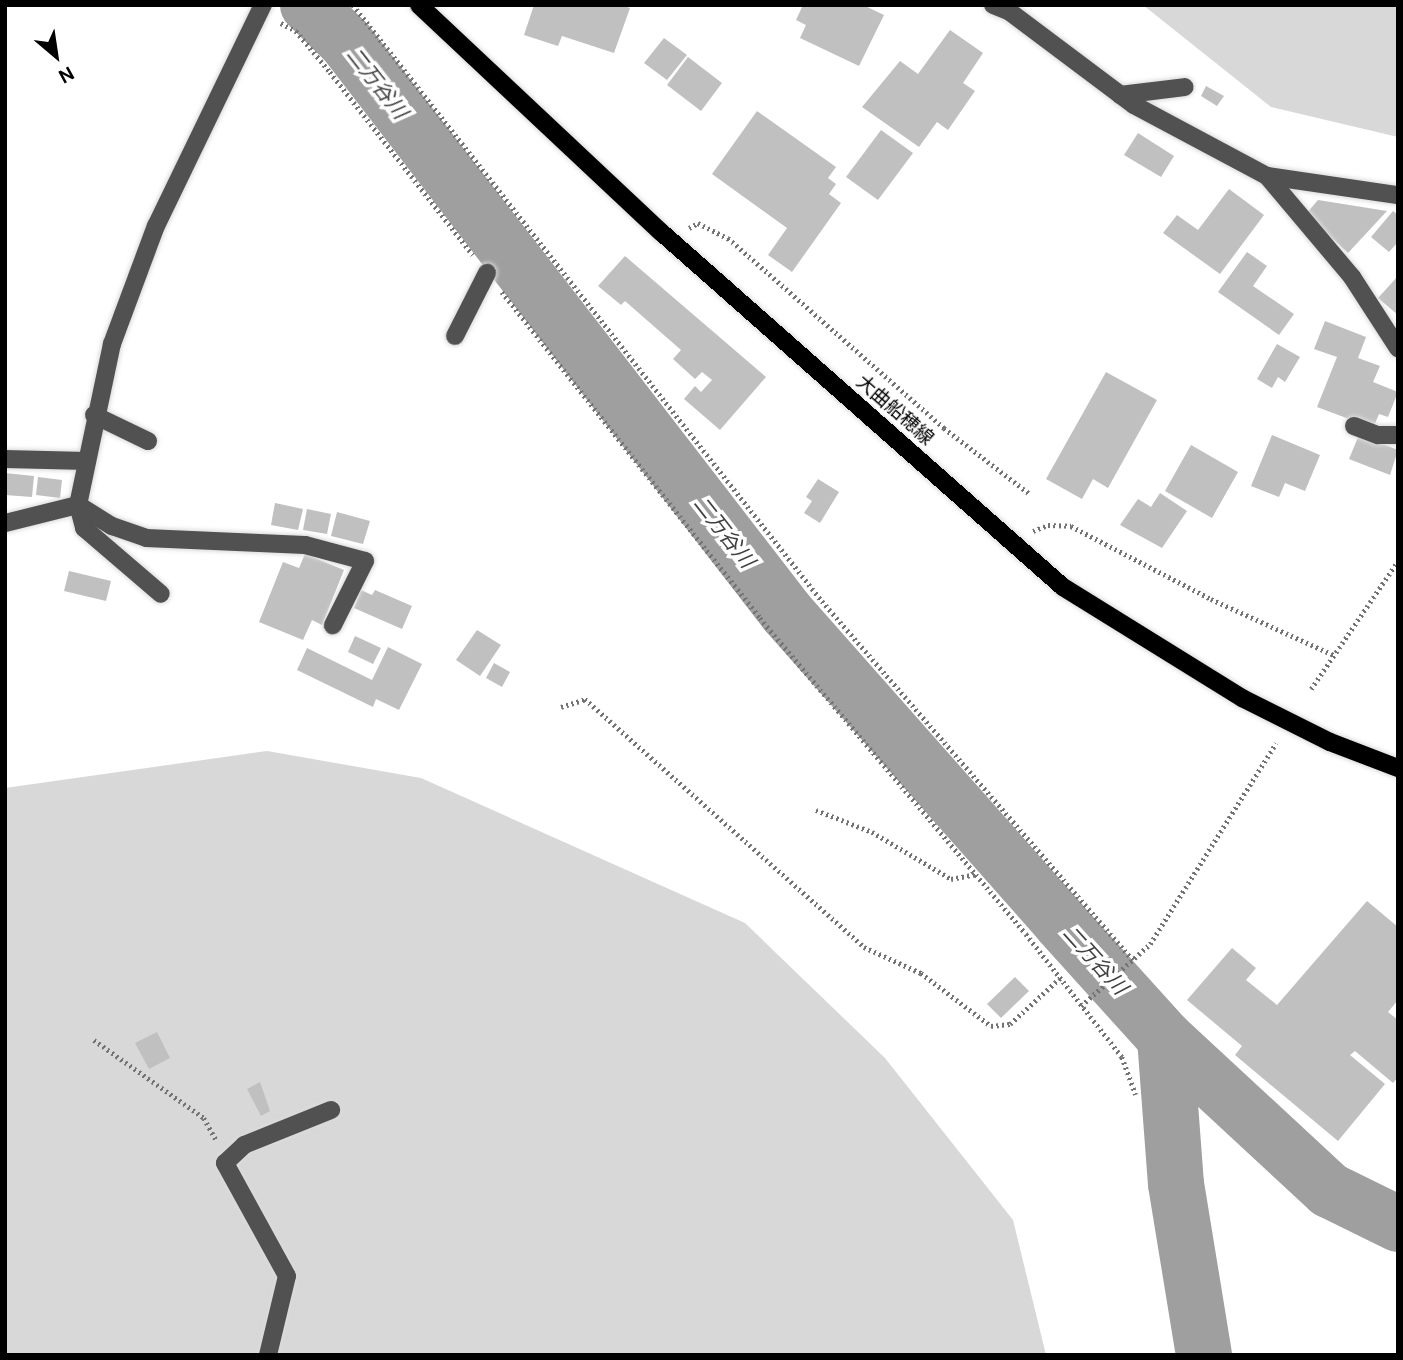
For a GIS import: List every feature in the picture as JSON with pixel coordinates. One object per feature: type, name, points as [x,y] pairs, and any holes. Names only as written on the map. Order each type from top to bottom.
[{"type":"main road","name":"大曲船穂線","points":[[419,5],[670,239],[1063,587],[1242,698],[1330,742],[1398,768]]},
{"type":"street","points":[[993,5],[1010,12],[1120,95],[1267,176],[1398,195]]},
{"type":"street","points":[[161,594],[84,528],[78,505],[94,415],[112,344],[156,226],[262,8]]},
{"type":"street","points":[[1120,95],[1185,87]]},
{"type":"street","points":[[1267,176],[1352,276],[1398,348]]},
{"type":"street","points":[[456,336],[487,273]]},
{"type":"street","points":[[94,415],[148,441]]},
{"type":"street","points":[[1354,426],[1378,435],[1398,435]]},
{"type":"street","points":[[5,459],[87,461]]},
{"type":"street","points":[[5,523],[78,505],[112,526],[146,538],[305,545],[365,561],[332,625]]},
{"type":"street","points":[[268,1355],[287,1276],[225,1163],[244,1145],[331,1110]]},
{"type":"path","points":[[353,5],[822,601],[1133,960]]},
{"type":"path","points":[[262,8],[296,31],[760,618],[977,874],[1122,1057],[1136,1095]]},
{"type":"path","points":[[670,239],[698,223],[728,239],[934,419],[1030,494]]},
{"type":"path","points":[[1015,544],[1048,525],[1071,526],[1211,599],[1334,655]]},
{"type":"path","points":[[1311,689],[1398,561]]},
{"type":"path","points":[[561,707],[584,699],[864,947],[921,973],[990,1026],[1010,1024],[1060,978]]},
{"type":"path","points":[[1081,1006],[1150,944],[1276,743]]},
{"type":"path","points":[[816,810],[872,832],[951,878],[977,874]]},
{"type":"path","points":[[93,1040],[204,1118],[225,1163]]},
{"type":"shaded area","points":[[1143,5],[1398,5],[1398,137],[1271,107]]},
{"type":"shaded area","points":[[267,751],[421,778],[745,923],[885,1058],[1013,1220],[1046,1355],[5,1355],[5,788]]},
{"type":"building","points":[[534,5],[621,5],[630,8],[614,53],[562,36],[558,46],[524,35]]},
{"type":"building","points":[[803,5],[863,5],[884,15],[859,66],[800,38],[806,25],[796,20]]},
{"type":"building","points":[[950,30],[983,53],[963,83],[975,91],[948,130],[937,122],[919,147],[862,107],[900,61],[918,74]]},
{"type":"building","points":[[664,38],[687,55],[667,80],[644,63]]},
{"type":"building","points":[[688,57],[722,83],[701,111],[667,85]]},
{"type":"building","points":[[1206,86],[1224,96],[1217,106],[1201,96]]},
{"type":"building","points":[[757,111],[836,167],[828,178],[836,184],[829,194],[841,203],[792,272],[768,255],[787,228],[712,174]]},
{"type":"building","points":[[881,130],[913,153],[878,200],[846,177]]},
{"type":"building","points":[[1138,133],[1174,156],[1161,177],[1124,155]]},
{"type":"building","points":[[1229,189],[1264,215],[1220,274],[1163,233],[1177,215],[1198,230]]},
{"type":"building","points":[[1318,200],[1387,211],[1348,253],[1306,214]]},
{"type":"building","points":[[1393,211],[1398,215],[1398,242],[1389,252],[1371,237]]},
{"type":"building","points":[[1247,252],[1267,266],[1253,286],[1294,314],[1279,335],[1218,292]]},
{"type":"building","points":[[625,256],[766,377],[720,430],[684,399],[695,386],[701,392],[712,380],[702,372],[695,379],[673,359],[681,350],[625,301],[621,305],[598,286]]},
{"type":"building","points":[[1398,276],[1398,315],[1378,298]]},
{"type":"building","points":[[1325,321],[1366,337],[1358,358],[1380,366],[1373,382],[1398,392],[1388,417],[1379,414],[1373,428],[1317,407],[1337,357],[1314,349]]},
{"type":"building","points":[[1277,344],[1300,357],[1285,382],[1278,377],[1272,388],[1257,379]]},
{"type":"building","points":[[1106,372],[1157,400],[1108,488],[1093,479],[1082,499],[1046,479]]},
{"type":"building","points":[[1272,435],[1320,455],[1305,491],[1285,483],[1279,497],[1251,486]]},
{"type":"building","points":[[1359,435],[1398,450],[1390,475],[1349,459]]},
{"type":"building","points":[[1191,445],[1238,472],[1212,518],[1165,491]]},
{"type":"building","points":[[5,473],[34,476],[32,497],[5,495]]},
{"type":"building","points":[[38,477],[62,480],[60,498],[36,495]]},
{"type":"building","points":[[818,479],[839,492],[820,523],[804,513],[812,501],[806,497]]},
{"type":"building","points":[[1160,493],[1187,511],[1162,548],[1120,525],[1138,499],[1151,507]]},
{"type":"building","points":[[275,503],[303,509],[298,530],[271,525]]},
{"type":"building","points":[[307,509],[331,514],[327,534],[303,530]]},
{"type":"building","points":[[337,512],[370,521],[363,544],[331,536]]},
{"type":"building","points":[[305,554],[344,570],[322,625],[312,620],[303,640],[259,622],[283,562],[299,568]]},
{"type":"building","points":[[69,571],[111,581],[106,601],[64,591]]},
{"type":"building","points":[[361,590],[372,595],[375,590],[412,606],[402,629],[354,608]]},
{"type":"building","points":[[477,630],[501,645],[480,676],[456,660]]},
{"type":"building","points":[[355,636],[381,648],[373,664],[348,652]]},
{"type":"building","points":[[388,647],[422,664],[399,710],[376,699],[373,707],[297,670],[307,648],[372,680]]},
{"type":"building","points":[[494,663],[510,672],[502,687],[486,678]]},
{"type":"building","points":[[1367,901],[1398,927],[1398,1000],[1388,1012],[1398,1020],[1398,1077],[1393,1083],[1355,1051],[1350,1055],[1385,1084],[1338,1141],[1235,1055],[1242,1046],[1187,1000],[1232,948],[1256,968],[1246,980],[1277,1005]]},
{"type":"building","points":[[1015,977],[1029,991],[1001,1018],[987,1004]]},
{"type":"building","points":[[157,1032],[170,1058],[149,1069],[135,1043]]},
{"type":"building","points":[[260,1082],[270,1111],[261,1116],[247,1089]]},
{"type":"waterway","name":"二万谷川","points":[[308,5],[346,42],[787,613],[1061,923],[1165,1038],[1329,1190],[1398,1224]]},
{"type":"waterway","name":"二万谷川","points":[[1165,1038],[1176,1184],[1204,1355]]}]
